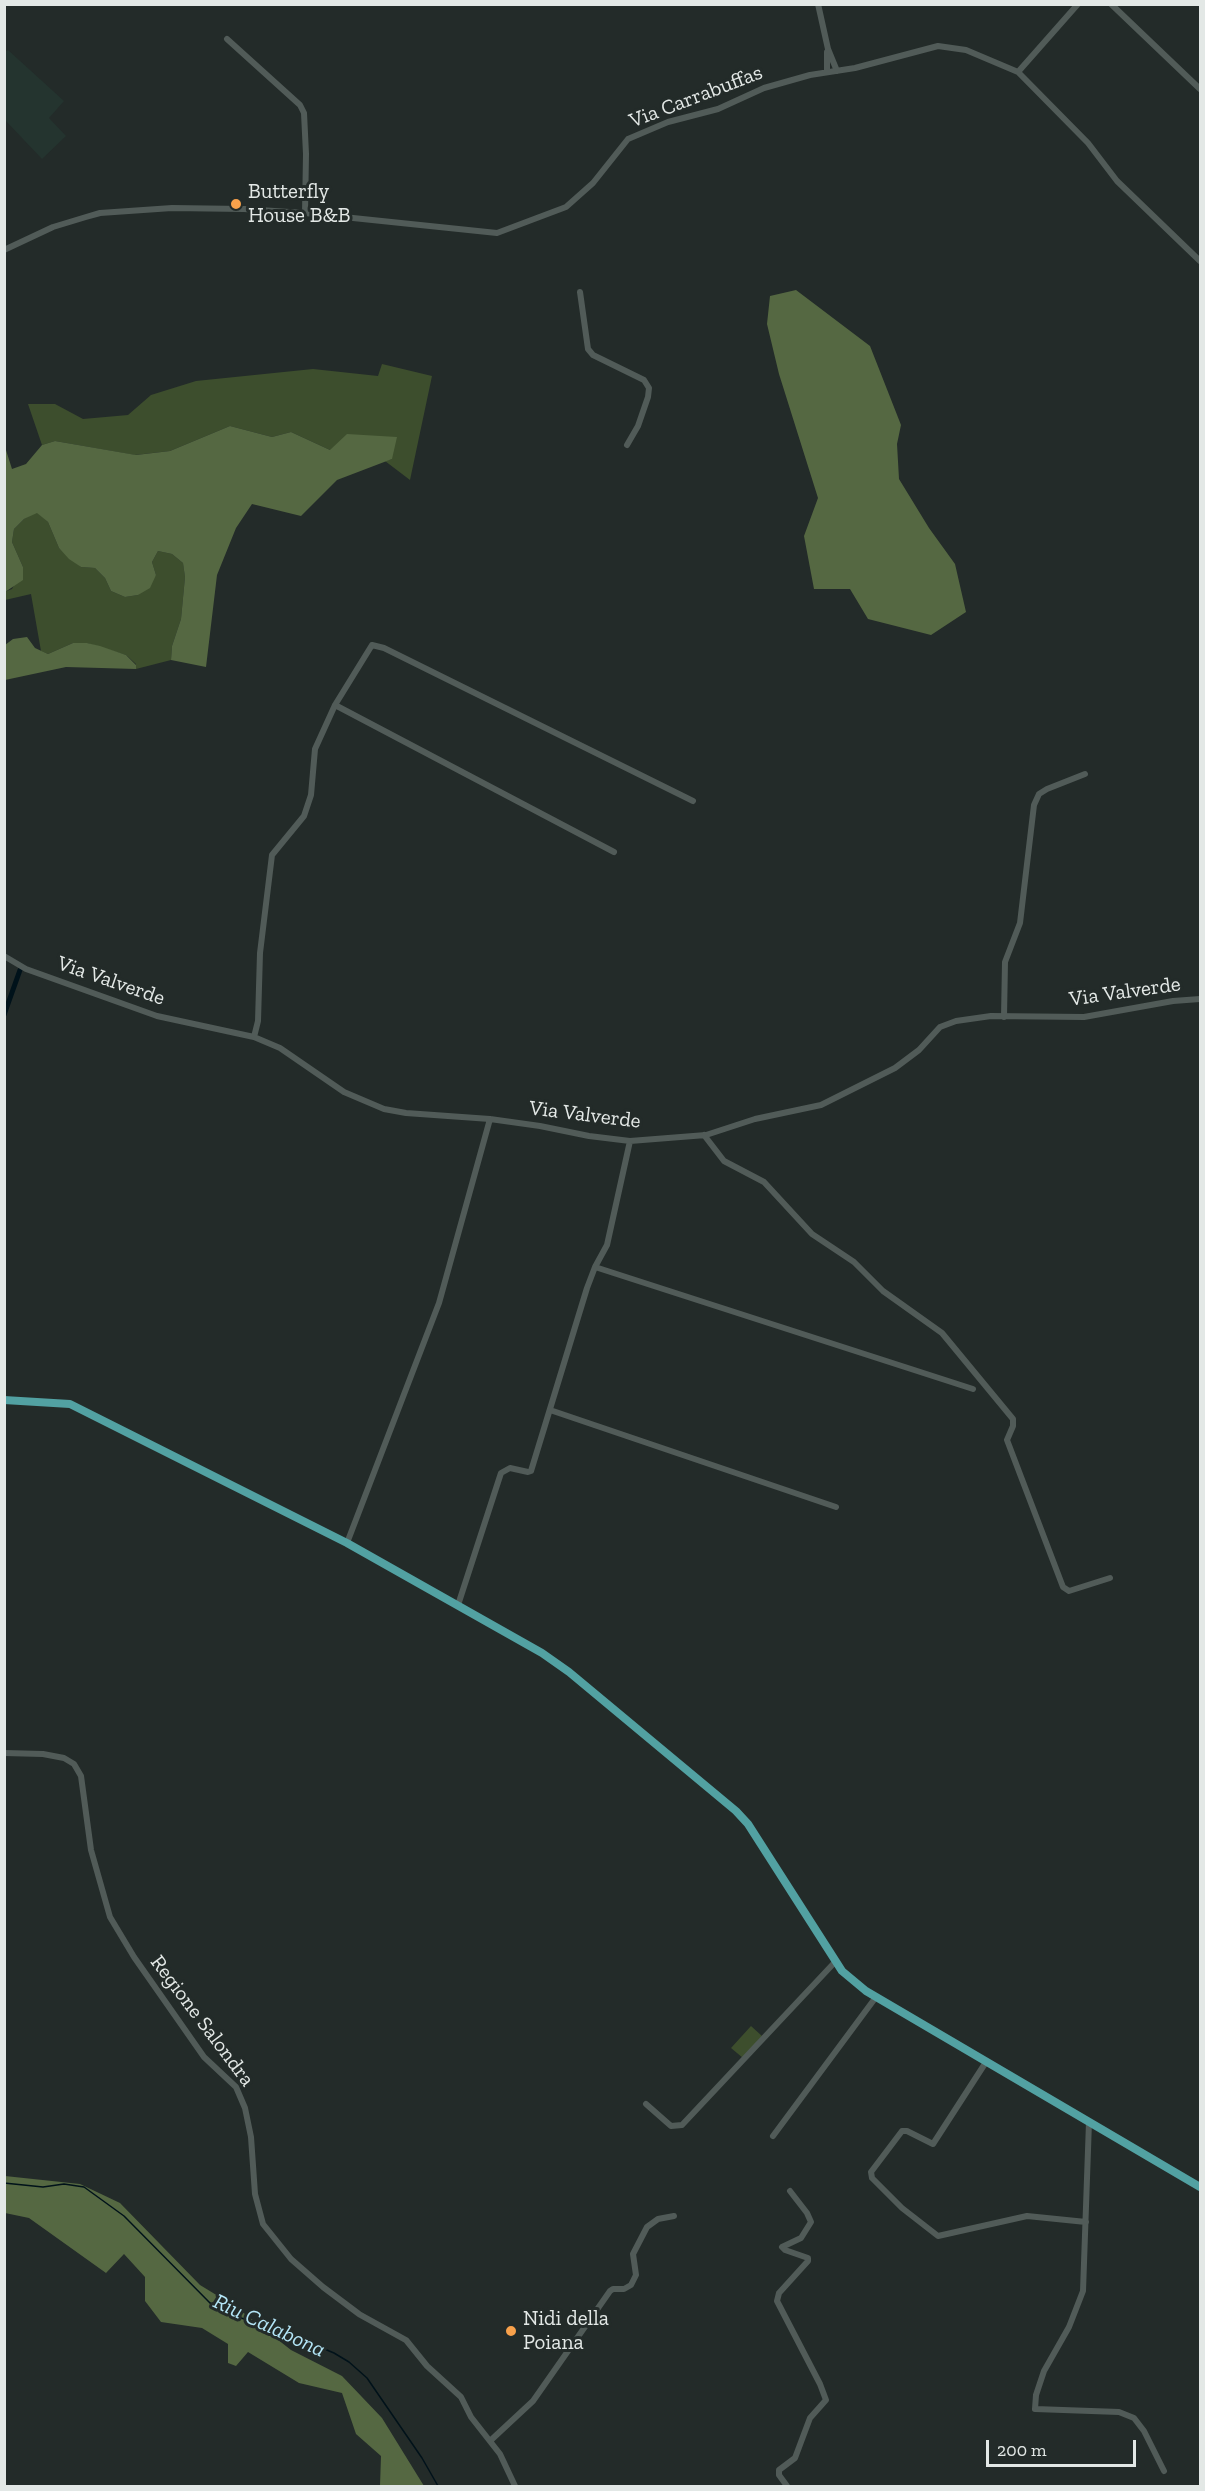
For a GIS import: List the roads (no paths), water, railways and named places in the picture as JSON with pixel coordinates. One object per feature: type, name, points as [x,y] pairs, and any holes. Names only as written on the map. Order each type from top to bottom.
[{"type":"main road","points":[[4,1400],[70,1404],[347,1543],[542,1653],[569,1672],[736,1811],[748,1824],[842,1971],[876,1997],[1200,2187]]},
{"type":"street","points":[[818,4],[828,49],[837,71]]},
{"type":"street","points":[[1078,4],[1018,72],[1088,143],[1117,181],[1200,261]]},
{"type":"street","points":[[1111,4],[1200,89]]},
{"type":"street","points":[[227,39],[300,105],[304,113],[305,213]]},
{"type":"street","name":"Via Carrabuffas","points":[[4,250],[53,227],[100,213],[193,208],[305,213],[497,233],[566,207],[593,183],[628,139],[668,122],[718,109],[764,88],[938,46],[966,50],[1018,72]]},
{"type":"street","points":[[827,72],[828,49]]},
{"type":"street","points":[[580,292],[588,349],[593,355],[644,380],[649,388],[638,426],[627,445]]},
{"type":"street","points":[[254,1037],[258,1021],[260,953],[272,855],[304,816],[310,795],[315,749],[335,705],[372,645],[384,648],[693,801]]},
{"type":"street","points":[[335,705],[614,852]]},
{"type":"street","points":[[1004,1017],[1005,962],[1020,923],[1034,805],[1039,794],[1047,789],[1085,774]]},
{"type":"street","name":"Via Valverde","points":[[4,956],[26,969],[157,1016],[254,1037],[280,1048],[344,1092],[380,1108],[406,1113],[490,1119],[589,1136],[630,1140],[704,1135],[755,1119],[821,1105],[895,1068],[919,1050],[940,1027],[956,1021],[1004,1017],[1084,1017],[1173,1001],[1200,999]]},
{"type":"street","points":[[347,1543],[439,1303],[490,1119]]},
{"type":"street","points":[[704,1135],[724,1161],[764,1182],[812,1234],[854,1262],[883,1291],[942,1333],[1013,1419],[1013,1426],[1007,1440],[1063,1587],[1069,1591],[1110,1578]]},
{"type":"street","points":[[458,1605],[501,1473],[510,1468],[531,1471],[595,1267],[607,1245],[630,1140]]},
{"type":"street","points":[[595,1267],[973,1389]]},
{"type":"street","points":[[550,1410],[836,1507]]},
{"type":"street","name":"Regione Salondra","points":[[4,1753],[43,1754],[64,1758],[74,1764],[81,1776],[91,1850],[110,1917],[134,1957],[204,2057],[236,2086],[251,2137],[255,2194],[263,2224],[291,2259],[323,2287],[359,2314],[406,2340],[427,2366],[461,2397],[471,2417],[500,2454],[515,2487]]},
{"type":"street","points":[[646,2104],[671,2126],[682,2125],[836,1962]]},
{"type":"street","points":[[773,2136],[876,1997]]},
{"type":"street","points":[[986,2062],[933,2144],[907,2131],[902,2131],[871,2172],[872,2178],[902,2208],[938,2236],[1027,2216],[1086,2222]]},
{"type":"street","points":[[1089,2122],[1083,2291],[1073,2318],[1044,2371],[1036,2395],[1035,2409],[1119,2412],[1134,2418],[1144,2431],[1164,2471]]},
{"type":"street","points":[[787,2487],[779,2475],[780,2470],[795,2458],[810,2418],[826,2400],[777,2301],[779,2293],[808,2261],[808,2258],[782,2249],[783,2245],[801,2238],[811,2222],[790,2191]]},
{"type":"street","points":[[490,2441],[533,2401],[610,2291],[624,2289],[631,2285],[636,2275],[633,2254],[646,2227],[658,2219],[674,2216]]},
{"type":"waterway","points":[[4,1015],[20,970]]},
{"type":"waterway","name":"Riu Calabona","points":[[4,2183],[43,2187],[64,2184],[84,2187],[124,2216],[210,2303],[233,2316],[264,2324],[334,2353],[349,2362],[367,2378],[422,2458],[438,2486]]},
{"type":"place","name":"Butterfly House B&B","points":[[236,204]]},
{"type":"place","name":"Nidi della Poiana","points":[[511,2331]]}]
